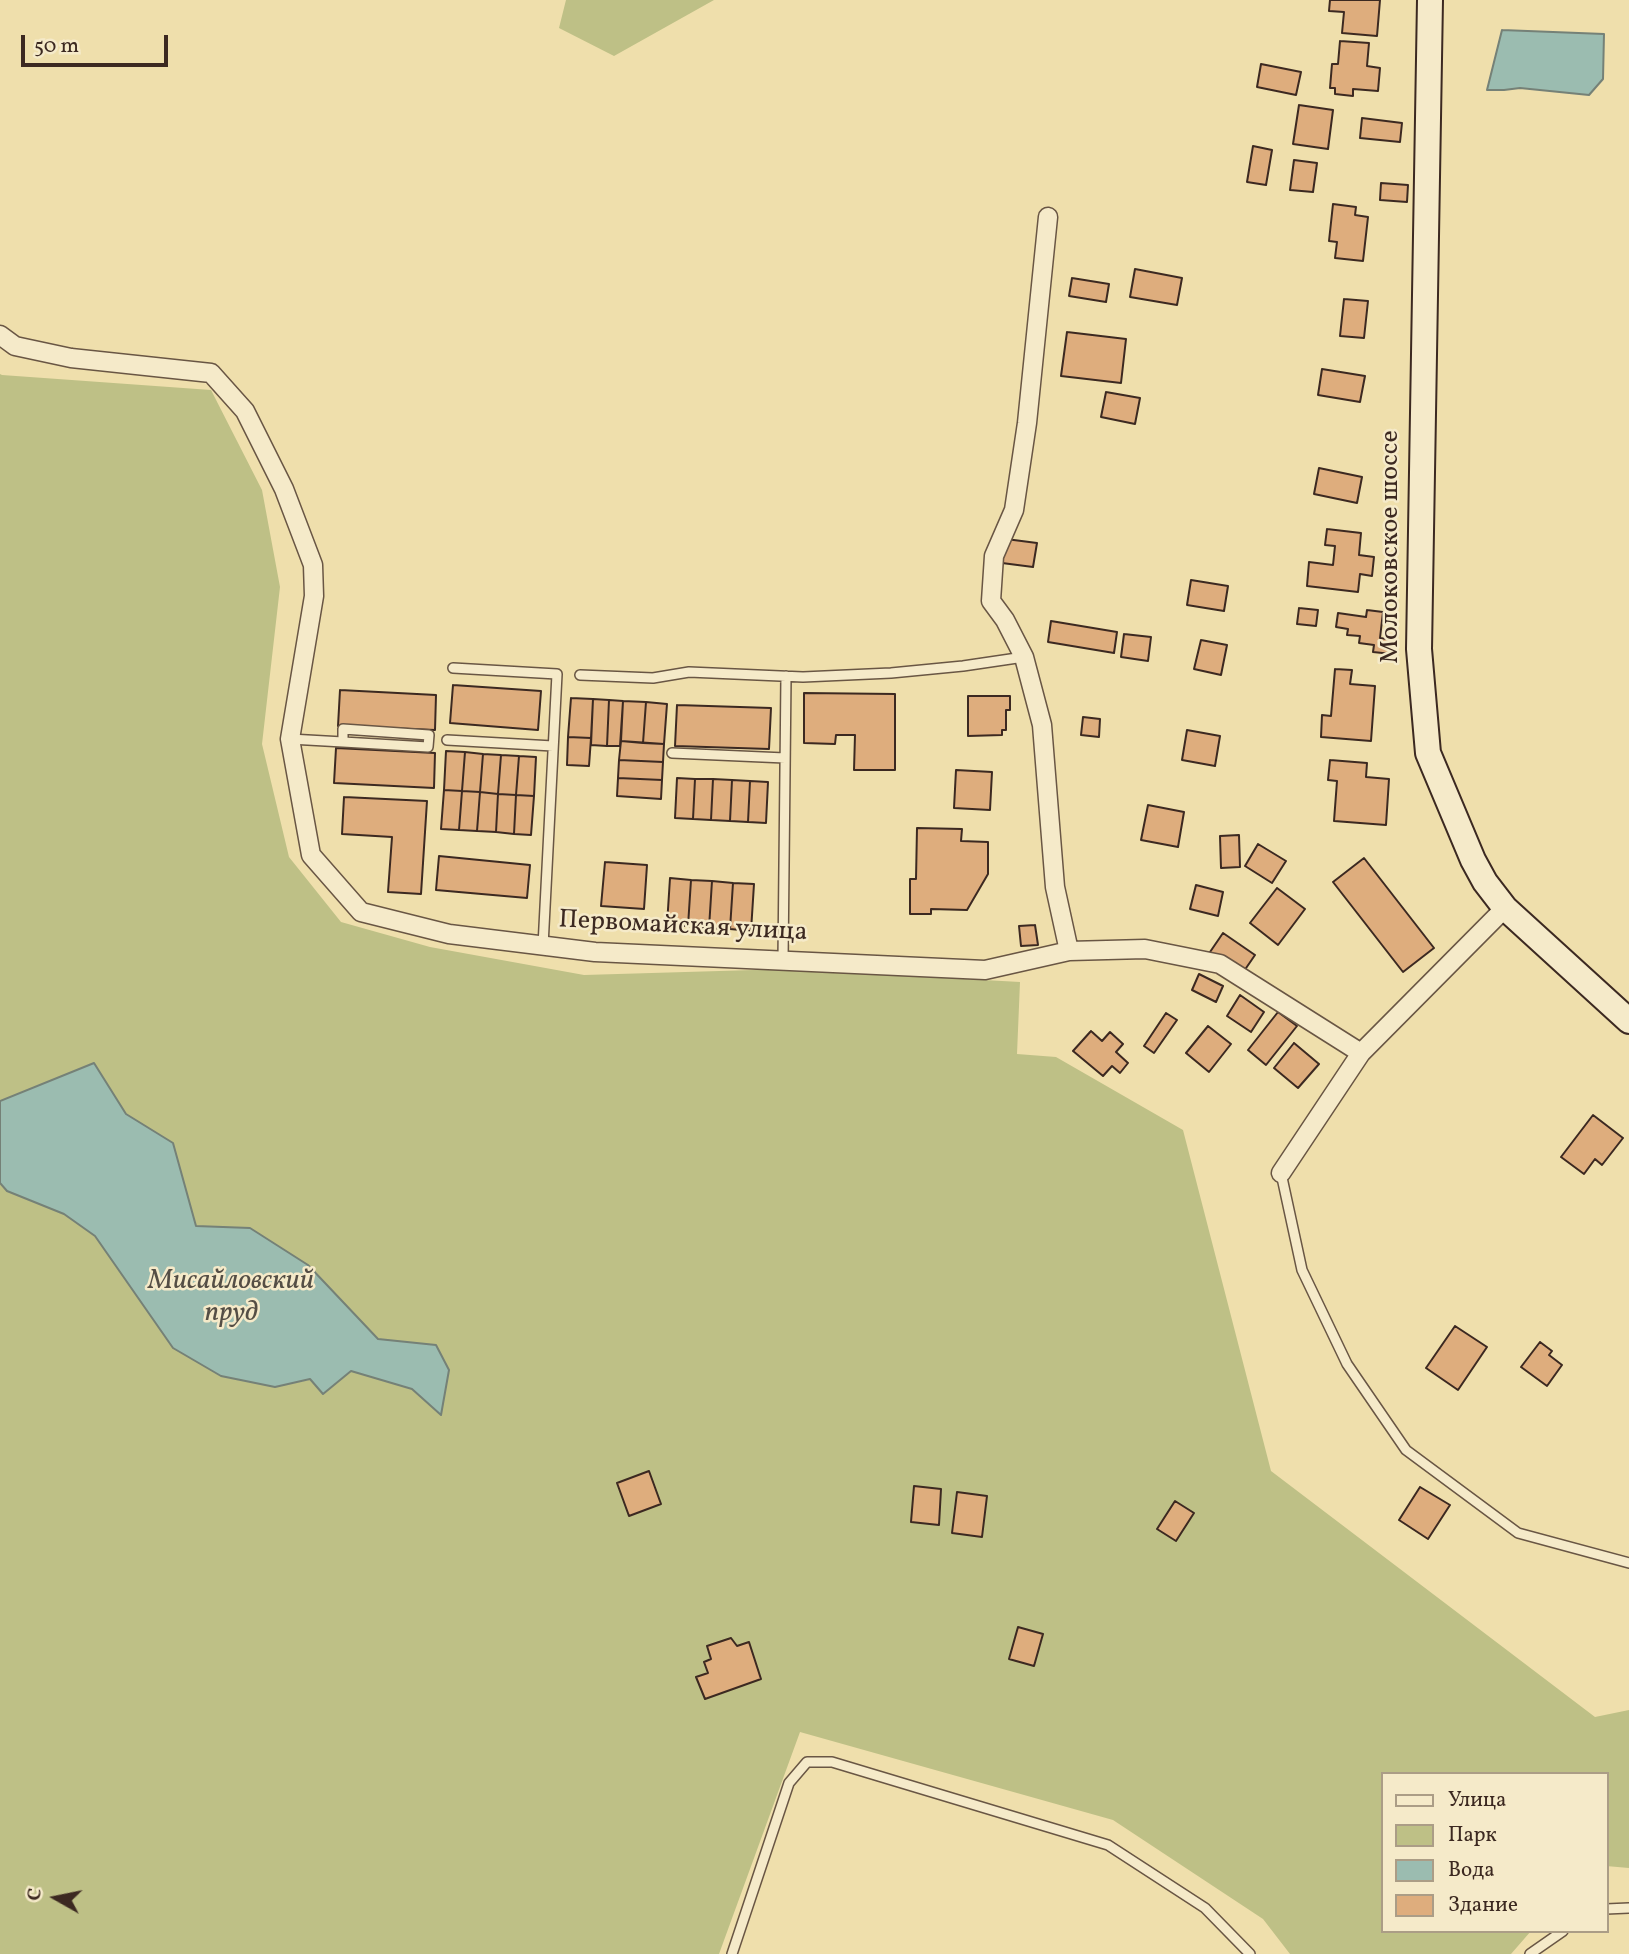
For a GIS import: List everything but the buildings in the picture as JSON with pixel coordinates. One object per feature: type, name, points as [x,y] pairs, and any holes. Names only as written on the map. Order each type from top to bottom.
[{"type":"main road","name":"Молоковское шоссе","points":[[1430,0],[1419,649],[1428,753],[1485,882],[1505,908],[1629,1020]]},
{"type":"street","points":[[1048,216],[1027,423],[1014,510],[994,556],[991,601],[1005,620],[1024,657],[1042,724],[1055,887],[1069,951]]},
{"type":"street","name":"Первомайская улица","points":[[0,335],[15,346],[71,358],[211,373],[245,411],[284,489],[313,565],[314,596],[290,739],[311,855],[361,912],[449,934],[596,952],[985,970],[1069,951],[1145,949],[1220,964],[1361,1054]]},
{"type":"street","points":[[1281,1173],[1361,1054],[1505,908]]},
{"type":"lane","points":[[580,675],[653,678],[689,672],[786,676],[891,673],[1024,657]]},
{"type":"lane","points":[[453,668],[557,674],[542,946]]},
{"type":"lane","points":[[783,960],[786,676]]},
{"type":"lane","points":[[290,739],[428,747],[429,734],[343,729],[343,742]]},
{"type":"lane","points":[[447,740],[553,746]]},
{"type":"lane","points":[[672,753],[785,758]]},
{"type":"lane","points":[[1281,1173],[1302,1270],[1347,1364],[1405,1450],[1518,1533],[1629,1563]]},
{"type":"lane","points":[[732,1954],[789,1783],[807,1762],[832,1762],[1108,1845],[1205,1908],[1250,1954]]},
{"type":"lane","points":[[1608,1909],[1629,1908]]},
{"type":"lane","points":[[1530,1954],[1560,1933]]},
{"type":"green space","points":[[566,0],[714,0],[614,56],[559,28]]},
{"type":"green space","points":[[0,374],[211,390],[262,490],[280,587],[262,744],[289,857],[341,922],[430,947],[584,975],[787,969],[1020,982],[1017,1054],[1056,1057],[1183,1130],[1271,1471],[1595,1717],[1629,1710],[1629,1868],[1608,1866],[1608,1772],[1380,1772],[1380,1933],[1529,1933],[1511,1954],[1290,1954],[1263,1919],[1113,1820],[800,1732],[719,1954],[0,1954],[0,1183],[8,1191],[64,1214],[95,1236],[173,1348],[221,1376],[275,1387],[351,1371],[412,1389],[441,1414],[436,1345],[378,1339],[308,1265],[250,1228],[196,1226],[173,1143],[126,1114],[94,1064],[0,1101]]},
{"type":"water","points":[[1502,30],[1604,34],[1603,79],[1589,95],[1520,88],[1487,90]]},
{"type":"water","name":"Мисайловский пруд","points":[[94,1063],[126,1114],[173,1143],[196,1226],[250,1228],[308,1265],[378,1339],[436,1345],[449,1370],[441,1415],[412,1389],[351,1371],[323,1394],[310,1379],[275,1387],[221,1376],[173,1348],[95,1236],[64,1214],[7,1191],[0,1183],[0,1101]]}]
